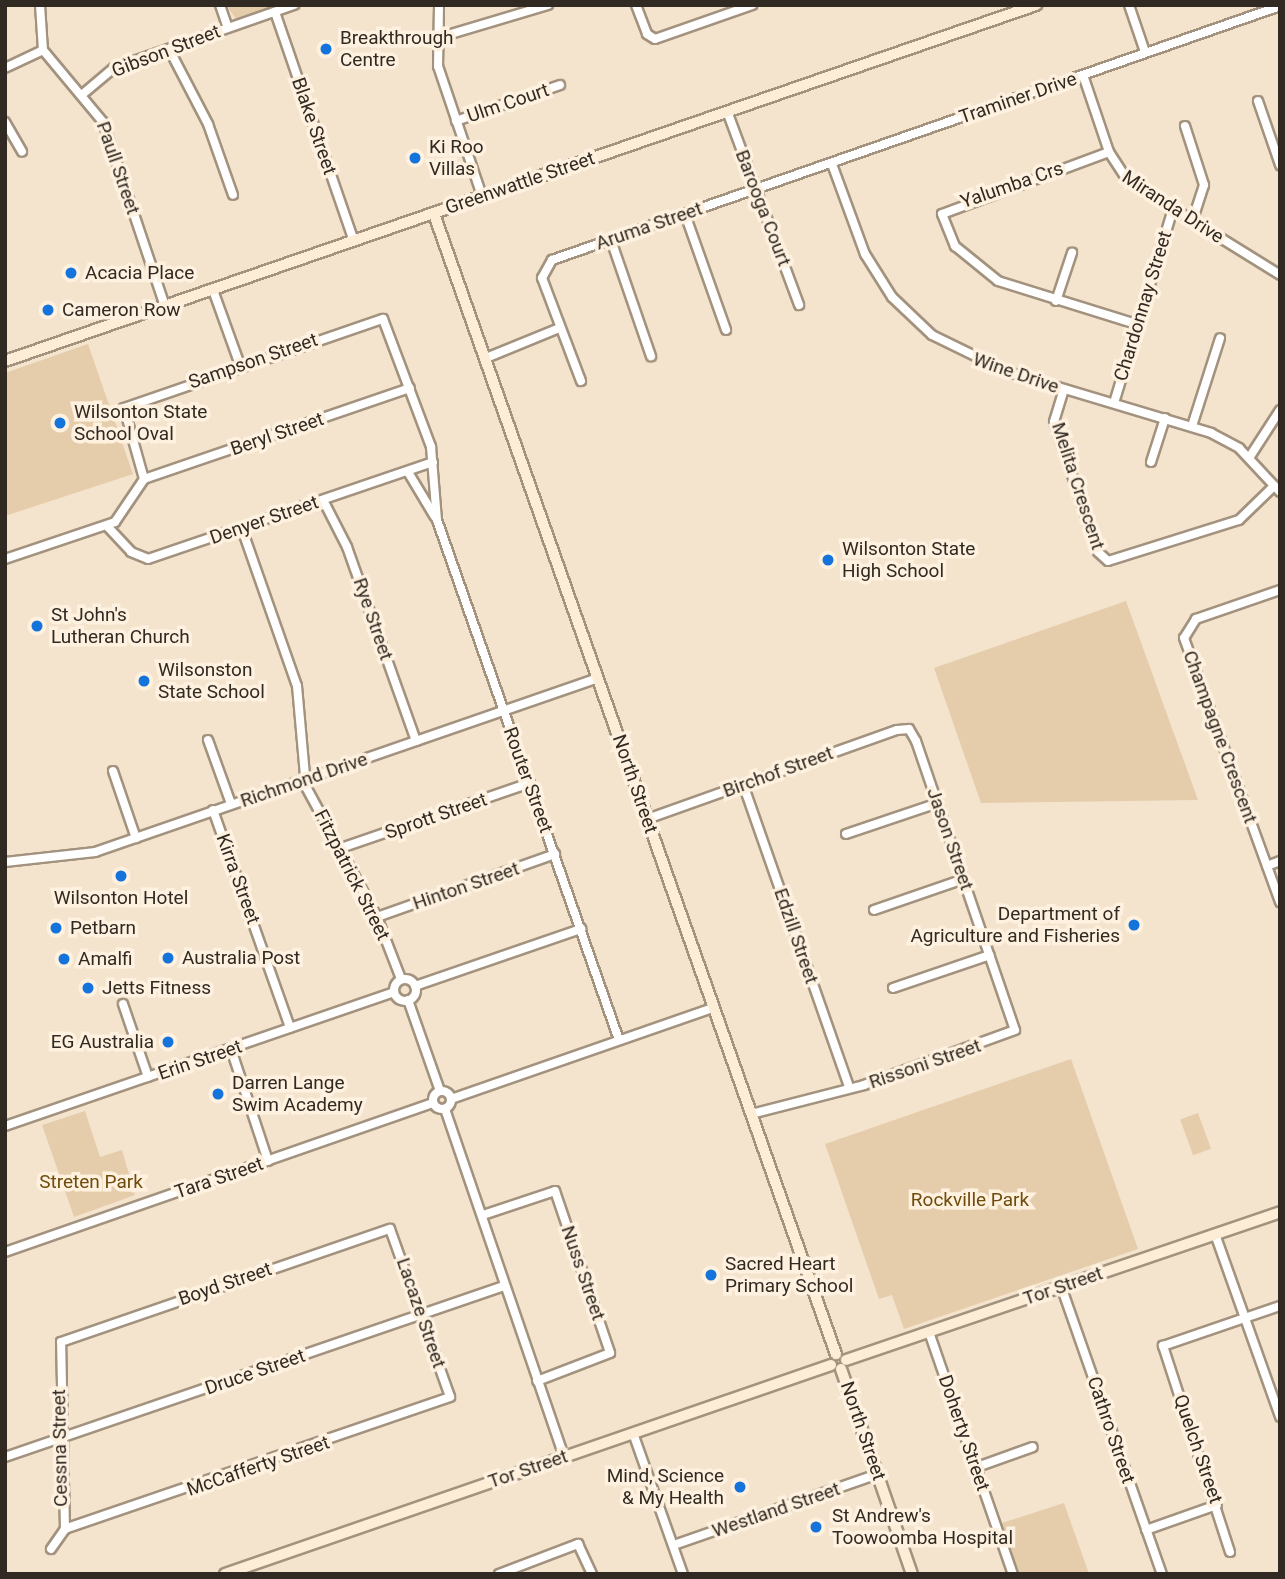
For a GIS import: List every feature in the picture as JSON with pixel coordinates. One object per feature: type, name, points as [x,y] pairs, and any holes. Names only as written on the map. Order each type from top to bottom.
[{"type":"street","points":[[5,68],[44,50],[40,5]]},
{"type":"street","points":[[220,5],[228,28]]},
{"type":"street","name":"Gibson Street","points":[[84,93],[114,68],[294,5]]},
{"type":"street","points":[[439,5],[434,39],[456,121],[482,196]]},
{"type":"street","points":[[434,39],[548,5]]},
{"type":"street","points":[[636,5],[647,34],[665,38],[752,5]]},
{"type":"street","name":"Greenwattle Street","points":[[5,361],[1036,5]]},
{"type":"street","points":[[1129,5],[1146,52]]},
{"type":"street","name":"Traminer Drive","points":[[756,189],[1280,6]]},
{"type":"street","name":"Blake Street","points":[[275,12],[354,241]]},
{"type":"street","points":[[169,49],[208,124],[233,195]]},
{"type":"street","name":"Paull Street","points":[[44,50],[84,93],[103,122],[164,306]]},
{"type":"street","name":"Miranda Drive","points":[[1083,75],[1108,152],[1127,180],[1280,275]]},
{"type":"street","name":"Ulm Court","points":[[456,121],[560,85]]},
{"type":"street","points":[[1258,101],[1280,165]]},
{"type":"street","name":"Barooga Court","points":[[727,111],[799,305]]},
{"type":"street","points":[[5,122],[22,152]]},
{"type":"street","points":[[1185,126],[1204,185],[1192,221]]},
{"type":"street","name":"Yalumba Crs","points":[[1108,152],[942,214],[955,246],[981,270],[1056,301],[1136,324]]},
{"type":"street","name":"Wine Drive","points":[[832,164],[865,254],[892,298],[932,335],[967,357],[1063,389],[1192,426],[1249,458],[1277,489]]},
{"type":"street","name":"Aruma Street","points":[[557,329],[544,266],[756,189]]},
{"type":"street","name":"Chardonnay Street","points":[[1114,403],[1173,209]]},
{"type":"street","name":"North Street","points":[[434,214],[912,1574]]},
{"type":"street","points":[[685,214],[726,330]]},
{"type":"street","points":[[611,240],[651,356]]},
{"type":"street","points":[[1056,301],[1072,253]]},
{"type":"street","points":[[213,290],[240,365]]},
{"type":"street","name":"Sampson Street","points":[[144,480],[124,408],[240,365],[383,319]]},
{"type":"street","name":"Router Street","points":[[383,319],[410,388],[433,462],[437,520]]},
{"type":"street","points":[[486,358],[557,329],[581,381]]},
{"type":"street","points":[[1192,426],[1220,338]]},
{"type":"street","name":"Beryl Street","points":[[144,480],[410,388]]},
{"type":"street","name":"Melita Crescent","points":[[1063,389],[1054,422],[1098,552],[1108,561],[1239,520],[1277,489]]},
{"type":"street","points":[[1249,458],[1280,410]]},
{"type":"street","points":[[1151,462],[1165,418]]},
{"type":"street","name":"Denyer Street","points":[[107,526],[131,552],[148,559],[433,462]]},
{"type":"street","name":"Router Street","points":[[408,472],[437,520],[619,1040]]},
{"type":"street","points":[[5,559],[107,526],[144,480]]},
{"type":"street","name":"Rye Street","points":[[323,500],[347,547],[416,741]]},
{"type":"street","name":"Fitzpatrick Street","points":[[242,529],[297,686],[304,780],[377,917],[401,979]]},
{"type":"street","name":"Champagne Crescent","points":[[1280,590],[1196,619],[1184,638],[1280,902]]},
{"type":"street","name":"Richmond Drive","points":[[5,862],[80,855],[136,838],[598,678]]},
{"type":"street","name":"Birchof Street","points":[[647,819],[909,729]]},
{"type":"street","name":"Jason Street","points":[[909,729],[938,803],[1015,1030]]},
{"type":"street","points":[[208,740],[230,804]]},
{"type":"street","points":[[113,771],[136,838]]},
{"type":"street","name":"Sprott Street","points":[[341,848],[530,783]]},
{"type":"street","name":"Edzill Street","points":[[743,785],[849,1087]]},
{"type":"street","points":[[846,834],[938,803]]},
{"type":"street","name":"Kirra Street","points":[[213,810],[290,1028]]},
{"type":"street","name":"Hinton Street","points":[[377,917],[555,854]]},
{"type":"street","points":[[1267,866],[1280,861]]},
{"type":"street","points":[[874,910],[964,879]]},
{"type":"street","points":[[408,1000],[415,986],[582,929]]},
{"type":"street","points":[[893,988],[990,955]]},
{"type":"street","points":[[415,986],[401,979],[394,992],[408,1000],[440,1091],[451,1099]]},
{"type":"street","name":"Erin Street","points":[[5,1126],[394,992]]},
{"type":"street","points":[[123,1004],[148,1077]]},
{"type":"street","points":[[445,1108],[451,1099],[713,1008]]},
{"type":"street","name":"Rissoni Street","points":[[751,1115],[849,1087],[1015,1030]]},
{"type":"street","points":[[231,1049],[268,1161]]},
{"type":"street","points":[[440,1091],[433,1103],[445,1108],[564,1457]]},
{"type":"street","name":"Tara Street","points":[[5,1252],[433,1103]]},
{"type":"street","name":"Nuss Street","points":[[483,1215],[555,1191],[610,1353],[537,1381]]},
{"type":"street","name":"Tor Street","points":[[225,1574],[1280,1212]]},
{"type":"street","name":"Lacaze Street","points":[[390,1229],[423,1314],[450,1397]]},
{"type":"street","name":"Boyd Street","points":[[61,1342],[390,1229]]},
{"type":"street","points":[[1215,1234],[1280,1417]]},
{"type":"street","name":"Druce Street","points":[[5,1457],[504,1286]]},
{"type":"street","name":"Cathro Street","points":[[1061,1286],[1162,1574]]},
{"type":"street","points":[[1245,1318],[1280,1306]]},
{"type":"street","name":"Quelch Street","points":[[1230,1552],[1217,1505],[1163,1346],[1245,1318]]},
{"type":"street","name":"Doherty Street","points":[[929,1332],[1013,1574]]},
{"type":"street","name":"Cessna Street","points":[[51,1549],[65,1529],[60,1439],[61,1342]]},
{"type":"street","name":"McCafferty Street","points":[[65,1529],[450,1397]]},
{"type":"street","points":[[633,1433],[683,1574]]},
{"type":"street","points":[[977,1467],[1032,1447]]},
{"type":"street","name":"Westland Street","points":[[674,1545],[878,1474]]},
{"type":"street","points":[[1146,1530],[1217,1505]]},
{"type":"street","points":[[499,1574],[511,1572],[578,1544],[592,1574]]},
{"type":"green space","points":[[226,5],[279,5],[236,19]]},
{"type":"green space","name":"Wilsonton State School Oval","points":[[88,344],[133,474],[5,516],[5,373]]},
{"type":"green space","points":[[1126,601],[1198,800],[981,803],[934,668]]},
{"type":"green space","name":"Rockville Park","points":[[1071,1059],[1138,1249],[904,1329],[892,1295],[879,1299],[825,1144]]},
{"type":"green space","name":"Streten Park","points":[[85,1111],[100,1157],[122,1150],[135,1195],[74,1217],[42,1125]]},
{"type":"green space","points":[[1198,1113],[1211,1149],[1193,1155],[1180,1119]]},
{"type":"green space","points":[[1064,1503],[1089,1574],[1019,1574],[1002,1523]]},
{"type":"place","name":"Breakthrough Centre","points":[[326,49]]},
{"type":"place","name":"Ki Roo Villas","points":[[415,158]]},
{"type":"place","name":"Acacia Place","points":[[71,273]]},
{"type":"place","name":"Cameron Row","points":[[48,310]]},
{"type":"place","name":"Wilsonton State School Oval","points":[[60,423]]},
{"type":"place","name":"Wilsonton State High School","points":[[828,560]]},
{"type":"place","name":"St John's Lutheran Church","points":[[37,626]]},
{"type":"place","name":"Wilsonston State School","points":[[144,681]]},
{"type":"place","name":"Wilsonton Hotel","points":[[121,876]]},
{"type":"place","name":"Department of Agriculture and Fisheries","points":[[1134,925]]},
{"type":"place","name":"Petbarn","points":[[56,928]]},
{"type":"place","name":"Australia Post","points":[[168,958]]},
{"type":"place","name":"Amalfi","points":[[64,959]]},
{"type":"place","name":"Jetts Fitness","points":[[88,988]]},
{"type":"place","name":"EG Australia","points":[[168,1042]]},
{"type":"place","name":"Darren Lange Swim Academy","points":[[218,1094]]},
{"type":"place","name":"Sacred Heart Primary School","points":[[711,1275]]},
{"type":"place","name":"Mind, Science & My Health","points":[[740,1487]]},
{"type":"place","name":"St Andrew's Toowoomba Hospital","points":[[816,1527]]}]
